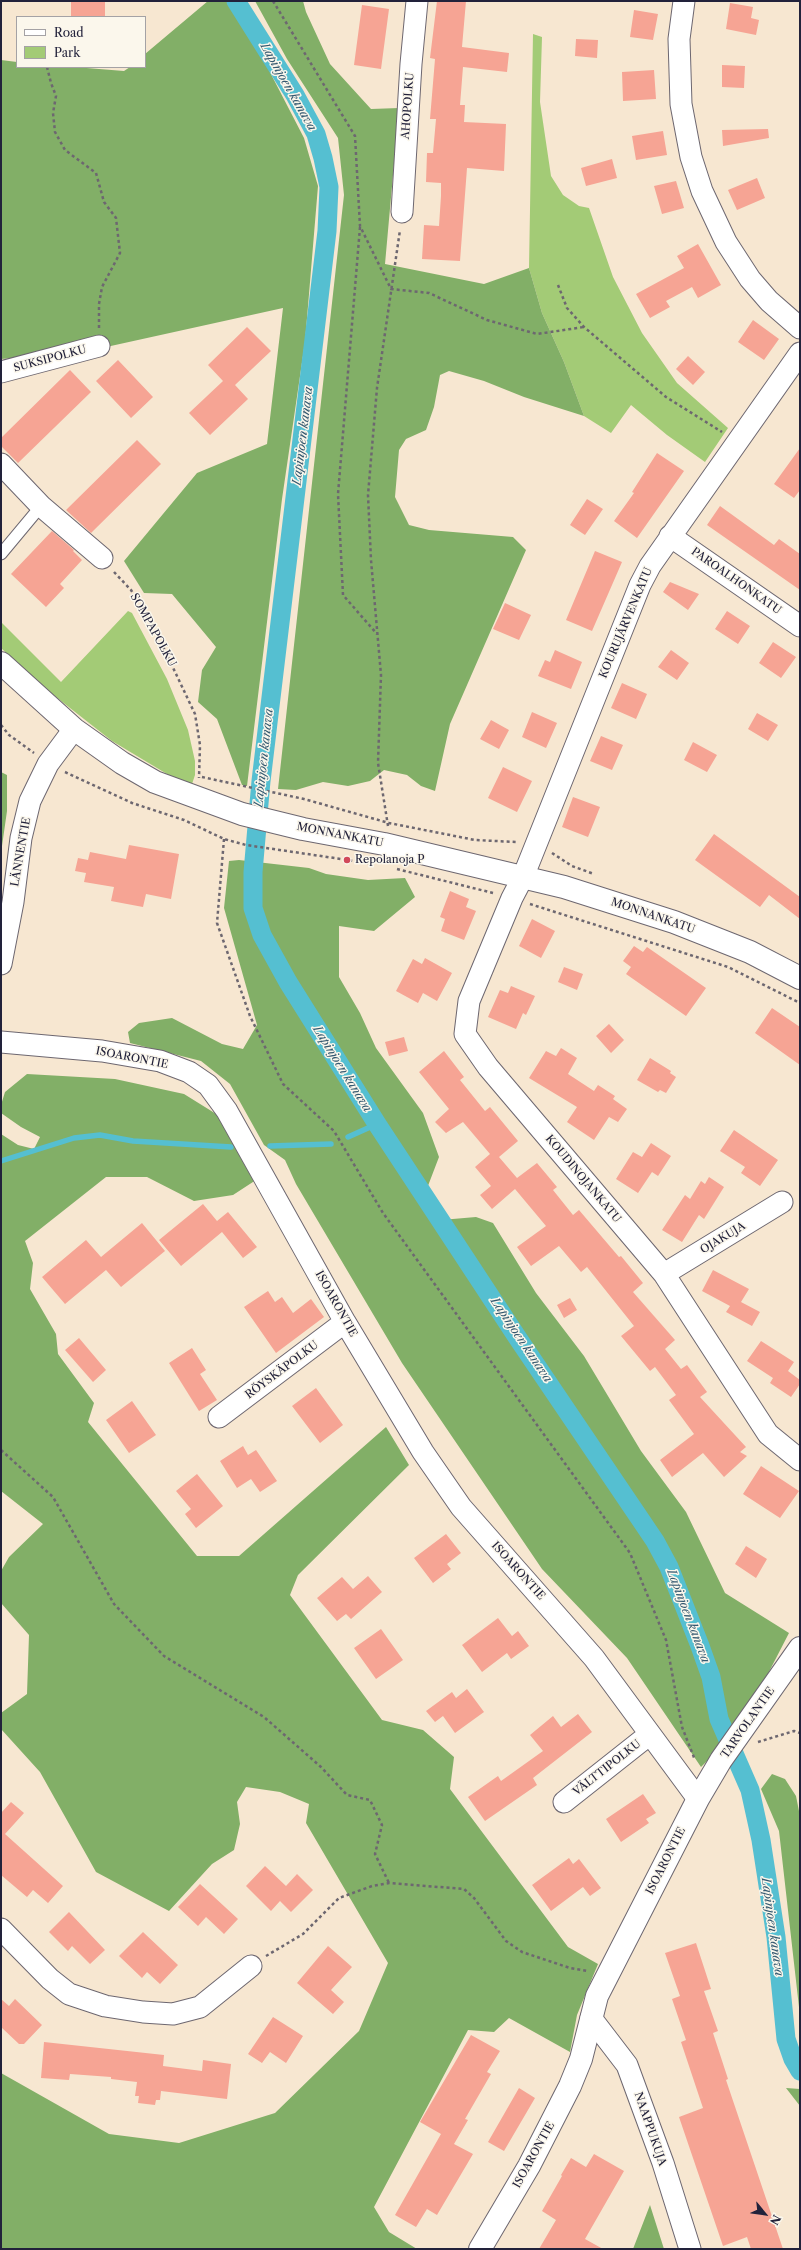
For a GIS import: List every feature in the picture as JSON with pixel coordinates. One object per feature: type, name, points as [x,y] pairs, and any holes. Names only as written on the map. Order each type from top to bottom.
[{"type":"main road","name":"MONNANKATU","points":[[1,663],[74,729],[122,763],[155,782],[197,786],[242,814],[302,829],[384,844],[564,887],[674,922],[750,952],[800,978]]},
{"type":"main road","name":"TARVOLANTIE","points":[[698,1799],[721,1760],[748,1738],[800,1648]]},
{"type":"main road","name":"ISOARONTIE","points":[[480,2249],[529,2166],[567,2093],[581,2059],[597,1996],[698,1799]]},
{"type":"street","name":"AHOPOLKU","points":[[402,212],[411,64],[417,1]]},
{"type":"street","points":[[684,1],[678,39],[681,104],[691,157],[702,192],[726,242],[750,279],[769,301],[800,328]]},
{"type":"street","name":"SUKSIPOLKU","points":[[1,372],[99,346]]},
{"type":"street","name":"KOURUJÄRVENKATU","points":[[523,877],[640,585],[650,566],[800,353]]},
{"type":"street","points":[[1,464],[41,506],[102,558]]},
{"type":"street","name":"PAROALHONKATU","points":[[670,536],[800,626]]},
{"type":"street","name":"LÄNNENTIE","points":[[1,964],[13,902],[21,838],[30,801],[48,764],[74,729]]},
{"type":"street","name":"KOUDINOJANKATU","points":[[523,877],[512,898],[469,1001],[465,1034],[488,1067],[664,1274],[768,1434],[800,1460]]},
{"type":"street","name":"ISOARONTIE","points":[[1,1042],[102,1051],[160,1061],[189,1072],[208,1085],[227,1111],[345,1322],[423,1452],[461,1507],[594,1658],[698,1799]]},
{"type":"street","name":"OJAKUJA","points":[[664,1274],[782,1202]]},
{"type":"street","name":"RÖYSKÄPOLKU","points":[[219,1417],[345,1322]]},
{"type":"street","name":"VÄLTTIPOLKU","points":[[564,1802],[650,1734]]},
{"type":"street","points":[[1,1929],[50,1979],[69,1994],[105,2006],[143,2012],[173,2014],[200,2008],[251,1966]]},
{"type":"street","name":"NAAPPUKUJA","points":[[591,2018],[627,2065],[663,2163],[690,2249]]},
{"type":"lane","points":[[1,554],[41,506]]},
{"type":"path","points":[[273,1],[355,136],[360,226],[338,494],[343,595],[378,635]]},
{"type":"path","points":[[48,68],[50,83],[56,96],[53,113],[55,132],[65,150],[96,173],[104,202],[116,218],[120,253],[102,287],[99,304],[99,346]]},
{"type":"path","points":[[389,823],[378,763],[381,675],[371,560],[368,495],[377,388],[402,212]]},
{"type":"path","points":[[360,226],[391,289]]},
{"type":"path","points":[[558,285],[567,308],[584,327],[666,397],[737,442]]},
{"type":"path","points":[[391,289],[428,293],[488,320],[537,334],[584,327]]},
{"type":"path","name":"SOMPAPOLKU","points":[[102,558],[131,590],[154,629],[195,714],[200,745],[197,786],[184,820]]},
{"type":"path","points":[[1,725],[9,736],[48,764],[132,803],[184,820],[224,839],[246,845],[370,863]]},
{"type":"path","points":[[197,786],[251,788],[304,799],[389,823],[475,840],[536,844],[572,866]]},
{"type":"path","points":[[224,839],[217,923],[250,1016],[283,1084],[334,1131],[383,1213],[630,1553],[666,1640],[682,1727],[696,1762]]},
{"type":"path","points":[[393,868],[512,898],[728,967],[800,1003]]},
{"type":"path","points":[[1,1450],[53,1497],[114,1604],[164,1656],[264,1717],[321,1767],[347,1795],[370,1800],[382,1825],[375,1854],[389,1883]]},
{"type":"path","points":[[748,1738],[794,1731],[800,1733]]},
{"type":"path","points":[[251,1966],[303,1934],[339,1898],[372,1886],[389,1883],[464,1889],[474,1898],[506,1941],[522,1952],[570,1968],[608,1975]]},
{"type":"green space","points":[[208,1],[230,1],[259,51],[304,138],[318,186],[305,342],[282,499],[247,786],[242,785],[217,719],[198,702],[202,670],[216,647],[172,594],[144,593],[124,561],[197,473],[267,444],[283,308],[79,353],[1,359],[1,60],[16,62],[16,68],[86,68],[124,71],[128,68],[146,68],[146,53]]},
{"type":"green space","points":[[255,1],[303,1],[306,12],[330,64],[371,109],[399,108],[385,264],[484,284],[529,268],[542,313],[564,362],[584,416],[524,397],[484,381],[449,371],[440,375],[434,407],[426,430],[406,439],[399,450],[395,497],[409,525],[429,530],[513,537],[526,550],[450,724],[435,791],[421,786],[407,775],[384,770],[370,781],[348,786],[323,782],[296,790],[278,789],[344,195],[338,138],[287,59]]},
{"type":"green space","points":[[533,34],[542,37],[540,102],[551,176],[563,195],[579,206],[589,208],[613,277],[642,333],[677,383],[728,428],[705,462],[667,435],[631,405],[611,433],[584,416],[564,362],[542,313],[529,268]]},
{"type":"green space","points":[[128,611],[132,613],[167,679],[188,730],[195,761],[195,775],[192,784],[187,786],[112,741],[42,686],[1,648],[1,622],[61,682]]},
{"type":"green space","points":[[1,772],[7,775],[7,811],[1,853]]},
{"type":"green space","points":[[239,860],[309,868],[326,874],[368,880],[405,878],[415,897],[374,931],[339,926],[339,977],[360,1013],[376,1048],[423,1113],[439,1157],[426,1191],[441,1220],[476,1217],[493,1223],[536,1293],[584,1356],[641,1451],[686,1512],[725,1593],[789,1633],[740,1728],[701,1767],[627,1658],[542,1569],[402,1363],[296,1184],[285,1160],[264,1145],[230,1084],[201,1061],[130,1043],[128,1032],[139,1023],[172,1018],[222,1044],[243,1049],[257,1025],[224,908],[229,861]]},
{"type":"green space","points":[[27,1074],[115,1079],[184,1094],[221,1117],[256,1180],[233,1195],[194,1201],[147,1177],[106,1177],[25,1241],[33,1263],[30,1289],[56,1334],[58,1354],[94,1403],[88,1422],[197,1556],[239,1556],[386,1427],[409,1465],[298,1575],[290,1595],[382,1720],[423,1730],[454,1757],[450,1789],[568,1947],[598,1964],[577,2015],[570,2052],[509,2018],[494,2032],[468,2030],[374,2207],[389,2232],[417,2249],[1,2249],[1,2073],[109,2134],[179,2143],[275,2113],[359,2031],[388,1963],[306,1823],[309,1804],[280,1792],[246,1787],[237,1802],[240,1824],[234,1850],[212,1864],[169,1911],[96,1872],[40,1772],[1,1729],[1,1713],[27,1694],[29,1635],[1,1603],[1,1571],[9,1557],[43,1524],[1,1491],[1,1134],[18,1145],[34,1149],[40,1137],[21,1127],[1,1113],[1,1105],[5,1092]]},
{"type":"green space","points":[[772,1774],[785,1779],[796,1796],[800,1816],[800,2016],[779,1831],[761,1789]]},
{"type":"green space","points":[[786,2088],[800,2089],[800,2106]]},
{"type":"green space","points":[[650,2205],[664,2249],[633,2249]]},
{"type":"building","points":[[71,1],[105,1],[105,16],[71,16]]},
{"type":"building","points":[[437,1],[466,1],[462,47],[509,53],[507,72],[463,67],[460,105],[465,105],[464,122],[506,124],[504,171],[467,168],[460,261],[422,259],[424,225],[439,226],[441,196],[441,183],[426,182],[427,153],[433,153],[436,119],[430,119],[435,59],[430,58]]},
{"type":"building","points":[[730,3],[753,7],[751,18],[759,20],[756,35],[726,29]]},
{"type":"building","points":[[362,5],[389,9],[381,69],[354,65]]},
{"type":"building","points":[[634,10],[658,14],[653,40],[630,37]]},
{"type":"building","points":[[576,39],[598,40],[597,58],[575,56]]},
{"type":"building","points":[[722,65],[745,66],[744,88],[722,87]]},
{"type":"building","points":[[654,70],[656,99],[623,101],[622,72]]},
{"type":"building","points":[[768,129],[769,138],[723,146],[722,130]]},
{"type":"building","points":[[663,131],[667,155],[636,160],[632,136]]},
{"type":"building","points":[[612,159],[617,178],[586,186],[581,168]]},
{"type":"building","points":[[757,178],[765,198],[737,210],[728,190]]},
{"type":"building","points":[[676,181],[684,208],[662,214],[654,186]]},
{"type":"building","points":[[698,244],[721,285],[698,298],[692,287],[666,301],[670,307],[650,318],[636,294],[684,268],[677,256]]},
{"type":"building","points":[[753,320],[779,339],[764,360],[738,342]]},
{"type":"building","points":[[247,327],[271,351],[235,385],[248,399],[210,435],[189,413],[223,381],[208,365]]},
{"type":"building","points":[[688,356],[705,372],[693,385],[676,369]]},
{"type":"building","points":[[118,360],[153,397],[131,418],[96,381]]},
{"type":"building","points":[[70,370],[91,392],[18,463],[1,446],[1,438]]},
{"type":"building","points":[[137,440],[161,464],[91,533],[66,510]]},
{"type":"building","points":[[800,448],[800,490],[794,498],[774,484]]},
{"type":"building","points":[[657,453],[684,471],[637,538],[614,521],[634,493],[632,492]]},
{"type":"building","points":[[587,499],[603,509],[585,535],[570,525]]},
{"type":"building","points":[[720,506],[774,545],[779,539],[800,554],[800,590],[707,525]]},
{"type":"building","points":[[52,531],[74,550],[73,551],[82,560],[60,584],[64,588],[46,607],[11,574]]},
{"type":"building","points":[[595,551],[622,562],[592,631],[566,620]]},
{"type":"building","points":[[670,582],[699,594],[688,610],[663,592]]},
{"type":"building","points":[[505,603],[531,615],[519,640],[493,629]]},
{"type":"building","points":[[727,611],[750,626],[738,644],[715,629]]},
{"type":"building","points":[[773,642],[796,657],[781,678],[759,663]]},
{"type":"building","points":[[555,650],[582,662],[571,689],[538,676],[545,660],[550,662]]},
{"type":"building","points":[[671,650],[689,663],[677,680],[658,667]]},
{"type":"building","points":[[622,683],[647,694],[636,719],[611,708]]},
{"type":"building","points":[[532,712],[557,723],[546,748],[522,737]]},
{"type":"building","points":[[757,713],[778,725],[768,741],[748,729]]},
{"type":"building","points":[[491,720],[509,730],[499,749],[480,739]]},
{"type":"building","points":[[601,736],[623,745],[612,770],[590,761]]},
{"type":"building","points":[[693,742],[717,755],[707,772],[684,760]]},
{"type":"building","points":[[503,767],[532,781],[517,812],[488,798]]},
{"type":"building","points":[[573,797],[600,807],[588,837],[562,827]]},
{"type":"building","points":[[714,834],[800,897],[800,919],[769,895],[760,907],[695,860]]},
{"type":"building","points":[[129,845],[179,854],[171,899],[146,894],[143,907],[111,901],[114,887],[84,882],[86,873],[75,871],[78,858],[88,860],[90,852],[126,859]]},
{"type":"building","points":[[450,891],[469,899],[466,907],[476,911],[464,940],[441,931],[445,919],[440,917]]},
{"type":"building","points":[[532,919],[555,931],[541,958],[519,946]]},
{"type":"building","points":[[634,946],[643,952],[647,947],[706,988],[686,1016],[626,974],[631,967],[623,961]]},
{"type":"building","points":[[425,958],[452,973],[437,1001],[423,993],[418,1003],[396,991],[413,959],[422,964]]},
{"type":"building","points":[[564,967],[583,974],[577,990],[558,982]]},
{"type":"building","points":[[511,986],[535,996],[526,1015],[523,1013],[516,1029],[488,1017],[500,990],[508,993]]},
{"type":"building","points":[[772,1008],[800,1027],[800,1065],[755,1033]]},
{"type":"building","points":[[609,1024],[624,1040],[611,1053],[596,1036]]},
{"type":"building","points":[[404,1037],[408,1051],[389,1056],[385,1042]]},
{"type":"building","points":[[561,1048],[577,1058],[568,1074],[594,1091],[598,1085],[615,1096],[613,1099],[627,1109],[618,1122],[609,1117],[594,1140],[567,1122],[577,1107],[529,1078],[546,1051],[556,1056]]},
{"type":"building","points":[[444,1051],[464,1077],[460,1080],[485,1111],[490,1107],[518,1141],[499,1157],[517,1178],[537,1163],[557,1187],[553,1190],[573,1215],[579,1210],[619,1257],[621,1256],[643,1283],[633,1292],[675,1340],[665,1349],[681,1369],[687,1365],[707,1392],[700,1397],[746,1447],[740,1452],[747,1456],[724,1477],[703,1453],[672,1477],[660,1460],[694,1434],[669,1400],[676,1395],[655,1367],[650,1371],[621,1336],[634,1326],[587,1267],[581,1272],[559,1246],[531,1266],[517,1247],[546,1226],[515,1189],[492,1209],[480,1195],[491,1186],[475,1167],[490,1154],[463,1122],[446,1133],[435,1122],[449,1109],[419,1072]]},
{"type":"building","points":[[650,1058],[671,1071],[670,1073],[676,1077],[666,1093],[660,1090],[658,1092],[637,1080]]},
{"type":"building","points":[[734,1130],[778,1160],[760,1186],[741,1173],[745,1167],[720,1151]]},
{"type":"building","points":[[651,1143],[671,1156],[658,1176],[652,1172],[638,1193],[616,1179],[633,1152],[642,1157]]},
{"type":"building","points":[[709,1177],[724,1187],[704,1219],[699,1215],[682,1242],[662,1230],[685,1195],[690,1199],[701,1181],[705,1184]]},
{"type":"building","points":[[203,1204],[217,1221],[228,1212],[257,1247],[243,1258],[222,1232],[181,1266],[159,1240]]},
{"type":"building","points":[[142,1223],[165,1251],[121,1287],[106,1270],[65,1304],[42,1277],[86,1240],[101,1257]]},
{"type":"building","points":[[713,1270],[749,1289],[741,1302],[760,1312],[752,1326],[726,1312],[730,1306],[702,1291]]},
{"type":"building","points":[[268,1291],[275,1302],[282,1297],[293,1313],[311,1299],[324,1317],[276,1353],[244,1307]]},
{"type":"building","points":[[570,1298],[577,1310],[564,1318],[557,1305]]},
{"type":"building","points":[[79,1338],[106,1370],[93,1382],[65,1350]]},
{"type":"building","points":[[761,1341],[794,1362],[788,1371],[800,1380],[800,1384],[791,1397],[770,1383],[773,1378],[747,1361]]},
{"type":"building","points":[[192,1348],[206,1370],[200,1374],[217,1400],[199,1411],[169,1363]]},
{"type":"building","points":[[316,1388],[343,1425],[320,1443],[292,1406]]},
{"type":"building","points":[[132,1401],[156,1435],[129,1453],[106,1420]]},
{"type":"building","points":[[243,1446],[248,1455],[256,1450],[277,1481],[260,1492],[251,1479],[237,1488],[220,1461]]},
{"type":"building","points":[[761,1466],[799,1491],[780,1518],[743,1494]]},
{"type":"building","points":[[197,1474],[223,1506],[196,1528],[185,1514],[191,1509],[176,1491]]},
{"type":"building","points":[[446,1534],[461,1553],[447,1564],[451,1569],[433,1583],[414,1558]]},
{"type":"building","points":[[746,1546],[767,1559],[756,1578],[735,1564]]},
{"type":"building","points":[[368,1576],[382,1592],[351,1619],[346,1614],[337,1621],[317,1598],[342,1577],[353,1589]]},
{"type":"building","points":[[498,1618],[512,1636],[518,1631],[529,1646],[511,1659],[507,1653],[482,1672],[462,1645]]},
{"type":"building","points":[[381,1629],[403,1660],[376,1679],[354,1648]]},
{"type":"building","points":[[467,1689],[484,1712],[455,1733],[443,1716],[435,1722],[426,1711],[452,1692],[456,1698]]},
{"type":"building","points":[[578,1714],[592,1732],[533,1778],[537,1785],[485,1821],[468,1797],[498,1776],[501,1781],[543,1751],[530,1735],[553,1716],[561,1727]]},
{"type":"building","points":[[643,1794],[656,1813],[646,1819],[649,1823],[621,1842],[606,1819]]},
{"type":"building","points":[[11,1802],[24,1813],[5,1834],[63,1886],[48,1903],[33,1890],[27,1897],[1,1875],[1,1813]]},
{"type":"building","points":[[569,1858],[573,1864],[579,1859],[601,1888],[590,1896],[583,1887],[551,1911],[532,1885]]},
{"type":"building","points":[[265,1866],[286,1886],[297,1874],[313,1890],[291,1912],[280,1901],[271,1911],[246,1886]]},
{"type":"building","points":[[200,1884],[238,1919],[224,1934],[206,1917],[198,1926],[178,1907]]},
{"type":"building","points":[[69,1912],[105,1950],[90,1964],[72,1946],[68,1951],[49,1932]]},
{"type":"building","points":[[143,1932],[178,1965],[160,1984],[147,1972],[142,1978],[119,1956]]},
{"type":"building","points":[[696,1943],[711,1989],[704,1991],[718,2031],[713,2033],[728,2079],[726,2080],[783,2249],[751,2249],[747,2237],[723,2246],[679,2117],[703,2108],[681,2042],[686,2040],[672,1999],[680,1996],[665,1953]]},
{"type":"building","points":[[328,1946],[352,1967],[331,1990],[344,2002],[333,2014],[297,1983]]},
{"type":"building","points":[[1,1999],[9,2006],[15,1999],[42,2025],[24,2044],[19,2044],[1,2027]]},
{"type":"building","points":[[273,2017],[303,2036],[286,2063],[270,2052],[262,2063],[248,2054]]},
{"type":"building","points":[[471,2035],[500,2051],[487,2072],[491,2074],[465,2119],[468,2120],[454,2144],[473,2154],[437,2215],[427,2209],[416,2227],[395,2215],[441,2134],[420,2122]]},
{"type":"building","points":[[44,2042],[164,2055],[163,2066],[202,2071],[203,2060],[231,2064],[227,2099],[161,2091],[160,2100],[156,2100],[155,2105],[138,2103],[139,2096],[135,2096],[137,2082],[111,2079],[111,2077],[70,2074],[69,2080],[41,2078]]},
{"type":"building","points":[[519,2088],[535,2098],[504,2151],[488,2142]]},
{"type":"building","points":[[594,2154],[624,2171],[585,2239],[603,2249],[539,2249],[556,2220],[542,2211],[562,2176],[561,2175],[571,2158],[586,2167]]},
{"type":"waterway","name":"Lapinjoen kanava","points":[[236,1],[295,95],[316,134],[329,187],[327,231],[261,781],[253,872],[253,908],[262,935],[288,982],[377,1124],[517,1337],[655,1541],[669,1567],[711,1677],[719,1719],[750,1790],[761,1840],[776,1937],[786,2039],[793,2059],[800,2071]]},
{"type":"waterway","points":[[348,1137],[377,1124]]},
{"type":"waterway","points":[[1,1161],[74,1138],[100,1135],[133,1141],[231,1147]]},
{"type":"waterway","points":[[270,1146],[331,1144]]},
{"type":"place","name":"Repolanoja P","points":[[347,860]]}]
